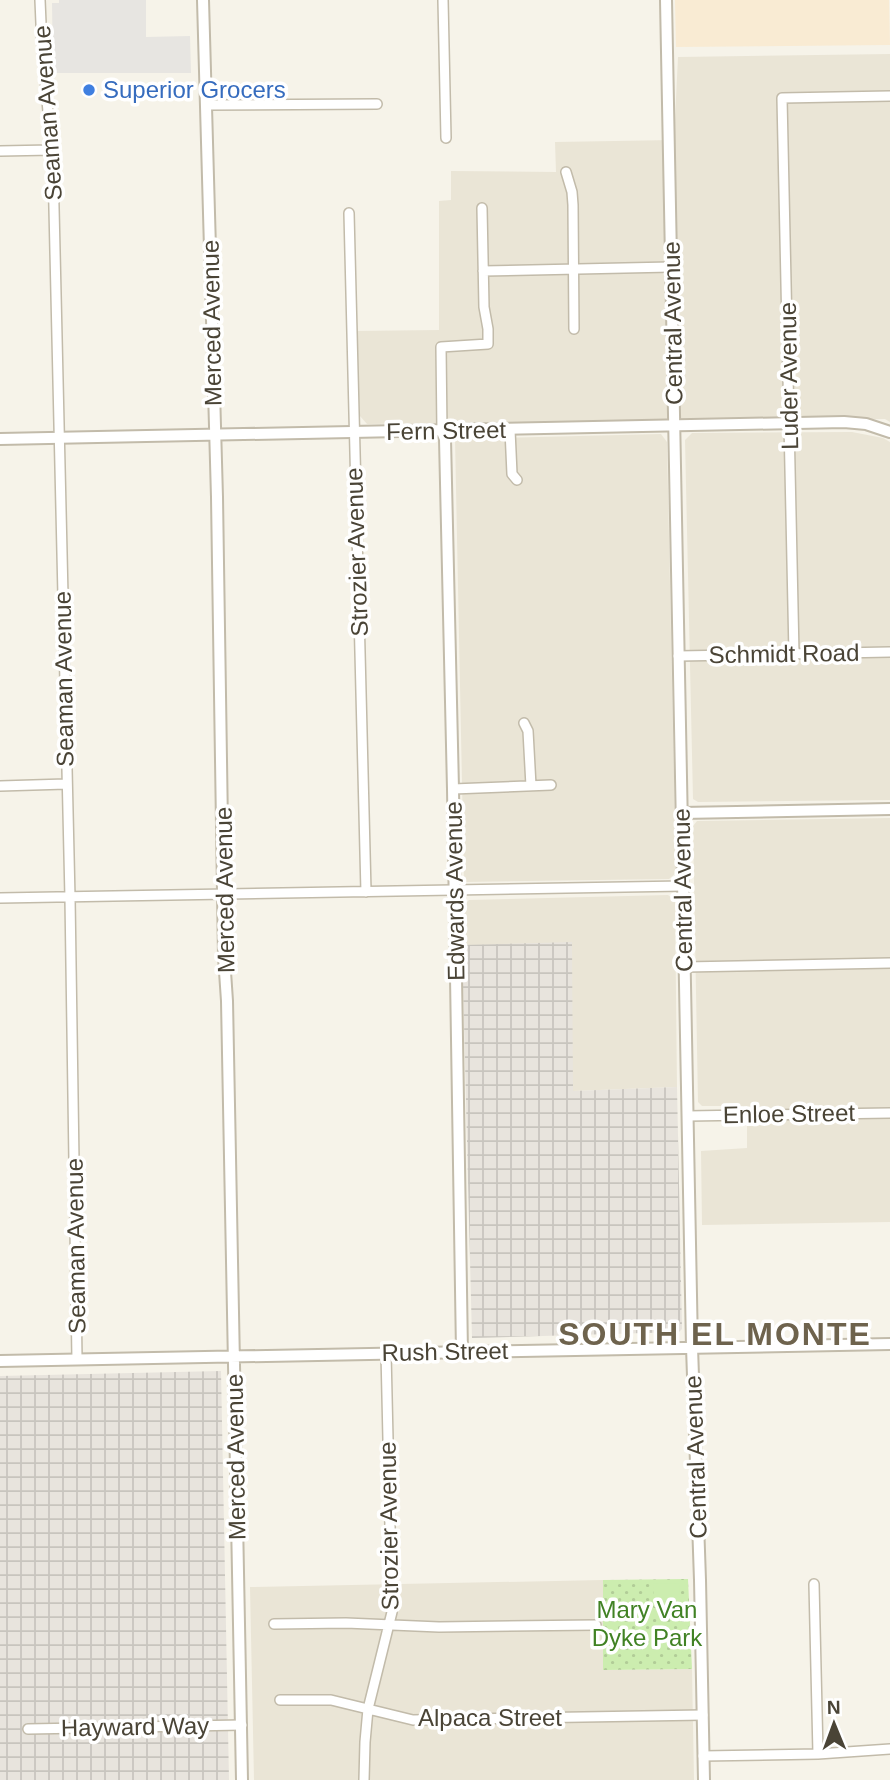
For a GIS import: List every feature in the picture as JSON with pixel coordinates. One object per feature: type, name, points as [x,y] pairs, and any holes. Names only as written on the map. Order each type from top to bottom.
[{"type":"street","name":"Seaman Avenue","points":[[40,0],[52,150],[70,898],[77,1359]]},
{"type":"street","name":"Merced Avenue","points":[[203,0],[224,815],[223,895],[242,1780]]},
{"type":"street","points":[[443,0],[446,138]]},
{"type":"street","name":"Central Avenue","points":[[666,0],[692,1347],[704,1780]]},
{"type":"street","name":"Luder Avenue","points":[[794,654],[782,98],[890,96]]},
{"type":"street","points":[[207,105],[377,104]]},
{"type":"street","points":[[0,151],[52,150]]},
{"type":"street","points":[[566,172],[572,192],[574,329]]},
{"type":"street","points":[[442,432],[441,347],[488,344],[484,307],[482,208]]},
{"type":"street","name":"Strozier Avenue","points":[[349,213],[366,892]]},
{"type":"street","points":[[483,271],[671,267]]},
{"type":"street","name":"Fern Street","points":[[0,439],[790,423],[866,424],[890,432]]},
{"type":"street","points":[[510,430],[512,474],[517,480]]},
{"type":"street","name":"Edwards Avenue","points":[[442,432],[445,439],[453,789],[462,1352]]},
{"type":"street","name":"Schmidt Road","points":[[678,656],[890,652]]},
{"type":"street","points":[[524,723],[528,730],[531,786]]},
{"type":"street","points":[[0,786],[66,784]]},
{"type":"street","points":[[453,789],[551,785]]},
{"type":"street","points":[[682,813],[890,808]]},
{"type":"street","points":[[0,898],[683,887]]},
{"type":"street","points":[[685,967],[890,963]]},
{"type":"street","name":"Enloe Street","points":[[688,1116],[890,1113]]},
{"type":"street","name":"Rush Street","points":[[0,1361],[890,1344]]},
{"type":"street","name":"Strozier Avenue","points":[[364,1780],[368,1709],[390,1626],[391,1533],[386,1353]]},
{"type":"street","points":[[814,1584],[818,1754]]},
{"type":"street","points":[[274,1624],[346,1622],[390,1626],[596,1625]]},
{"type":"street","name":"Alpaca Street","points":[[280,1700],[331,1700],[413,1720],[703,1715]]},
{"type":"street","name":"Hayward Way","points":[[28,1729],[242,1725]]},
{"type":"street","points":[[703,1756],[818,1754],[890,1749]]},
{"type":"shaded area","points":[[59,0],[146,0],[146,37],[190,36],[191,73],[53,73],[52,3],[59,3]]},
{"type":"shaded area","points":[[675,0],[889,0],[890,45],[676,47]]},
{"type":"shaded area","points":[[890,54],[890,422],[885,419],[367,424],[360,416],[354,331],[439,330],[439,201],[451,200],[451,171],[556,172],[555,142],[674,140],[678,57]]},
{"type":"shaded area","points":[[852,432],[890,442],[890,800],[698,802],[693,799],[685,440],[692,433]]},
{"type":"shaded area","points":[[661,434],[667,442],[676,873],[669,879],[464,882],[455,439]]},
{"type":"shaded area","points":[[890,818],[890,1222],[702,1225],[701,1151],[747,1148],[747,1106],[702,1106],[698,1102],[693,826],[697,821]]},
{"type":"shaded area","points":[[668,895],[675,900],[677,1087],[573,1091],[462,945],[462,907],[469,900]]},
{"type":"shaded area","points":[[572,942],[573,1091],[677,1087],[682,1329],[679,1332],[472,1338],[462,945]]},
{"type":"shaded area","points":[[221,1371],[229,1780],[0,1780],[0,1376]]},
{"type":"shaded area","points":[[603,1580],[603,1670],[692,1669],[694,1780],[254,1780],[250,1587]]},
{"type":"green space","name":"Mary Van Dyke Park","points":[[688,1579],[692,1669],[603,1670],[603,1580]]},
{"type":"green space","points":[[679,1583],[680,1607],[654,1607],[653,1584]]},
{"type":"place","name":"Superior Grocers","points":[[89,90]]},
{"type":"district","name":"SOUTH EL MONTE","points":[[715,1334]]}]
